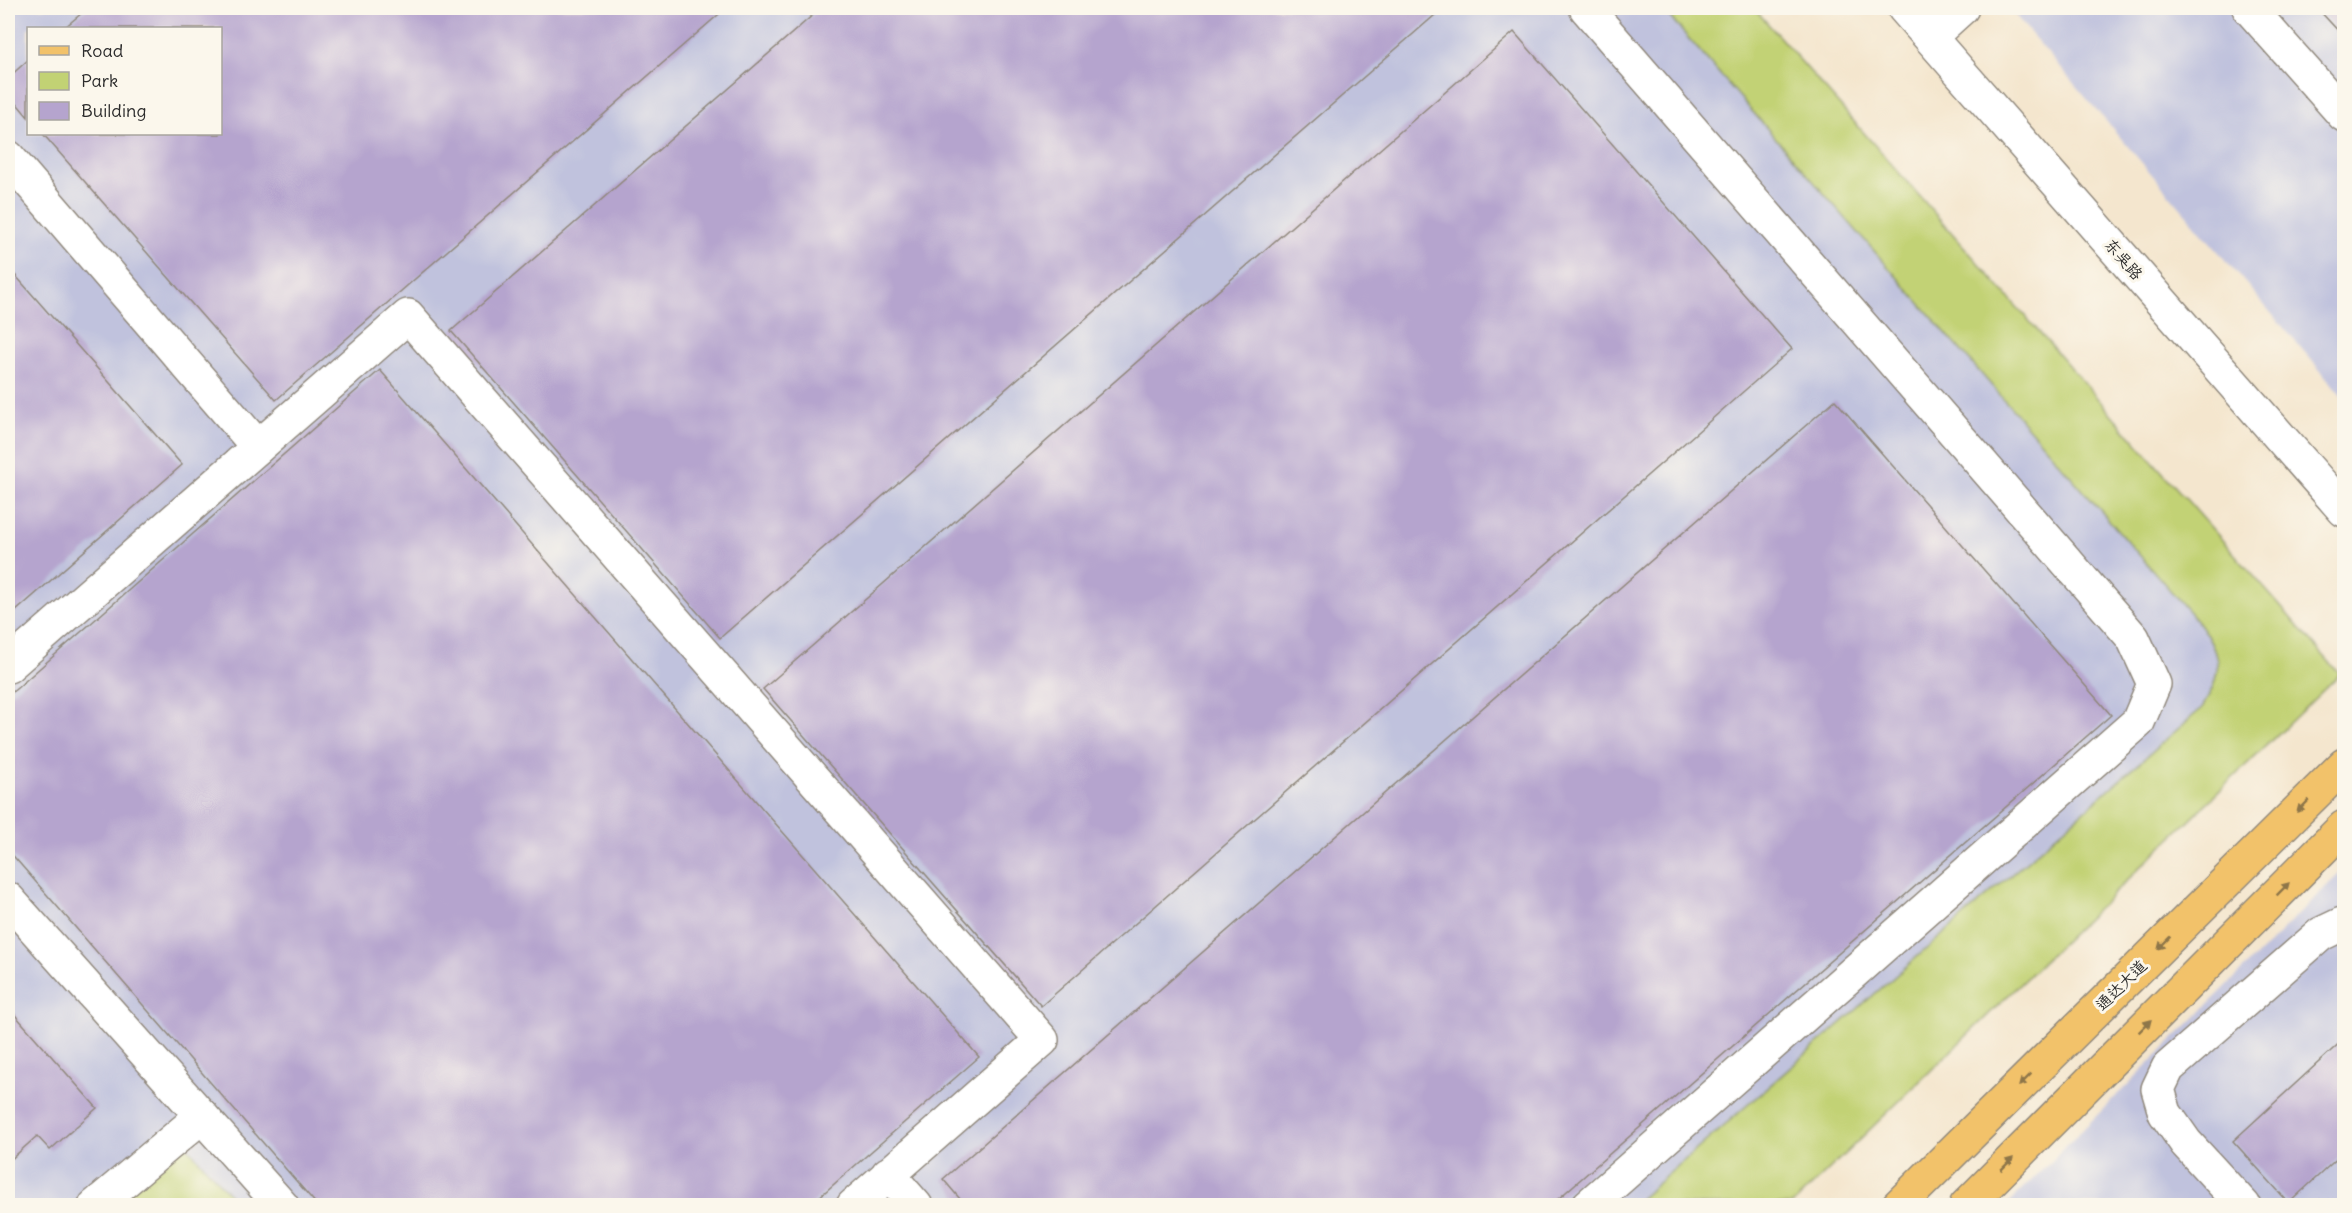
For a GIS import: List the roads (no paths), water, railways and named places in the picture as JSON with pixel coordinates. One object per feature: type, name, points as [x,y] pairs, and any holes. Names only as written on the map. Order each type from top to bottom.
[{"type":"main road","name":"通达大道","points":[[1898,1206],[2344,765]]},
{"type":"main road","points":[[1966,1206],[2344,827]]},
{"type":"street","points":[[1586,8],[2133,638],[2154,684],[2138,722],[1588,1206]]},
{"type":"street","name":"东吴路","points":[[1904,8],[2344,510]]},
{"type":"street","points":[[1930,37],[1962,8]]},
{"type":"street","points":[[2249,8],[2344,115]]},
{"type":"street","points":[[8,157],[258,447]]},
{"type":"street","points":[[8,666],[408,316],[1042,1040],[853,1206]]},
{"type":"street","points":[[8,898],[282,1206]]},
{"type":"street","points":[[2244,1206],[2186,1143],[2165,1113],[2157,1089],[2168,1068],[2303,949],[2321,934],[2344,925]]},
{"type":"street","points":[[95,1206],[202,1116]]},
{"type":"street","points":[[888,1174],[916,1206]]}]
